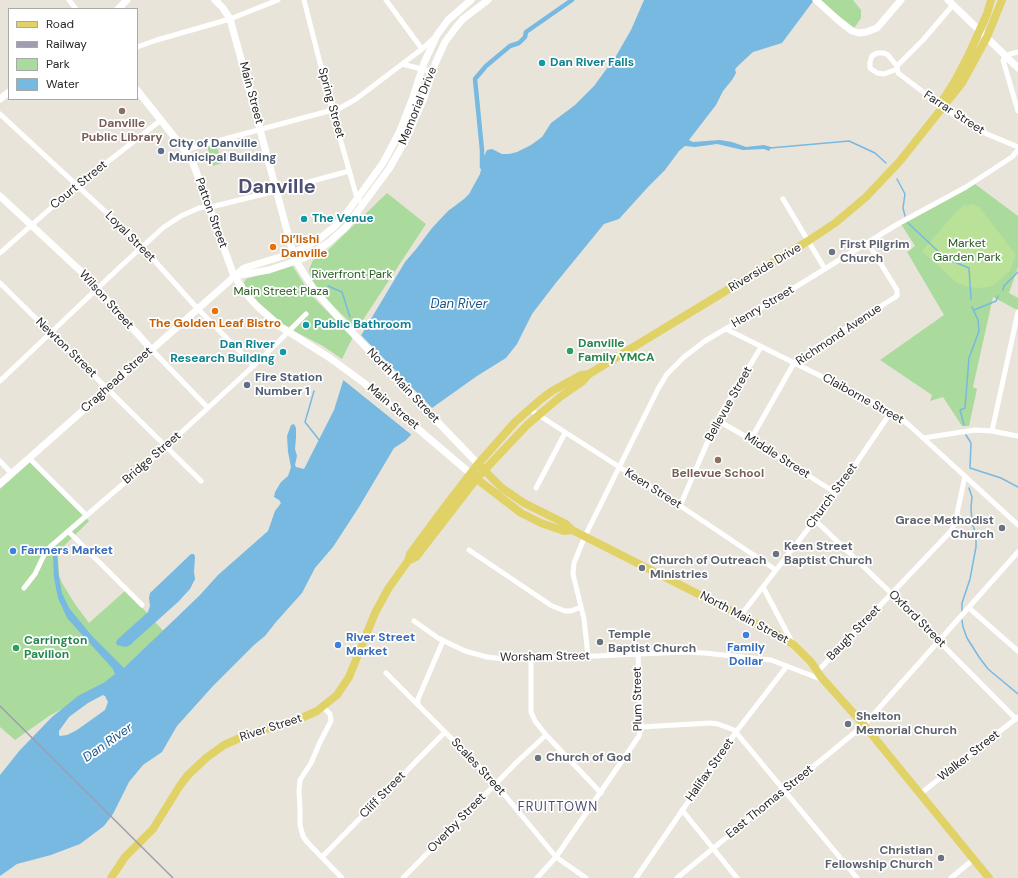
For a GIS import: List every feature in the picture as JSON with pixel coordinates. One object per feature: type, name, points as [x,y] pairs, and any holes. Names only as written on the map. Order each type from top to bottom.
[{"type":"main road","points":[[119,8],[127,0]]},
{"type":"main road","name":"Main Street","points":[[215,0],[224,8],[230,19],[296,261]]},
{"type":"main road","name":"Memorial Drive","points":[[293,253],[326,235],[343,218],[383,162],[401,128],[422,70],[437,35],[448,20],[471,0]]},
{"type":"main road","name":"Memorial Drive","points":[[296,261],[319,250],[337,236],[346,227],[389,169],[408,134],[424,98],[440,53],[450,34],[463,19],[488,0]]},
{"type":"main road","points":[[816,0],[852,31],[859,33],[876,28],[901,0]]},
{"type":"main road","name":"Riverside Drive","points":[[920,136],[956,79],[980,30],[991,0]]},
{"type":"main road","name":"Riverside Drive","points":[[481,467],[538,415],[590,374],[808,241],[866,197],[900,161],[962,83],[987,37],[1002,0]]},
{"type":"main road","points":[[951,2],[1018,68]]},
{"type":"main road","name":"Patton Street","points":[[138,91],[194,164],[234,276],[247,295],[257,306],[288,332],[312,346]]},
{"type":"main road","points":[[0,99],[8,93]]},
{"type":"main road","name":"Wilson Street","points":[[0,196],[88,278],[151,349]]},
{"type":"main road","name":"Craghead Street","points":[[0,484],[197,308],[244,268],[293,253]]},
{"type":"main road","points":[[234,276],[269,270],[296,261]]},
{"type":"main road","name":"North Main Street","points":[[296,261],[313,288],[342,322],[481,467],[512,496],[566,524],[572,530],[777,634],[807,656],[824,681],[864,725],[989,878]]},
{"type":"main road","name":"Main Street","points":[[312,346],[380,396],[474,476]]},
{"type":"main road","name":"Riverside Drive","points":[[481,467],[515,422],[529,409],[560,386],[582,375],[590,374]]},
{"type":"main road","name":"River Street","points":[[110,878],[125,857],[153,829],[188,775],[206,758],[224,745],[234,740],[261,729],[307,716],[323,707],[337,695],[349,678],[380,602],[408,561],[416,557],[481,467]]},
{"type":"main road","name":"North Main Street","points":[[474,476],[522,513],[564,531],[572,530]]},
{"type":"street","points":[[68,0],[75,8]]},
{"type":"street","points":[[138,47],[230,19],[278,0]]},
{"type":"street","name":"Spring Street","points":[[304,0],[332,110],[357,198]]},
{"type":"street","points":[[386,0],[422,49]]},
{"type":"street","points":[[897,68],[899,64],[923,40],[951,2]]},
{"type":"street","points":[[184,150],[332,110],[349,104],[422,49],[437,35]]},
{"type":"street","points":[[1018,52],[1006,56],[1003,60],[1018,111]]},
{"type":"street","name":"Farrar Street","points":[[897,68],[884,74],[877,73],[870,68],[872,56],[877,53],[884,53],[893,59],[897,68],[898,73],[955,116],[987,134],[1018,148]]},
{"type":"street","points":[[402,64],[433,72]]},
{"type":"street","name":"Loyal Street","points":[[0,114],[142,247],[197,308],[254,366]]},
{"type":"street","name":"Court Street","points":[[0,253],[76,186],[161,120]]},
{"type":"street","points":[[401,128],[408,134]]},
{"type":"street","name":"Henry Street","points":[[588,656],[586,628],[575,586],[573,570],[577,555],[619,467],[667,374],[693,349],[903,221],[966,187],[1012,157],[1018,148]]},
{"type":"street","points":[[0,380],[164,227],[181,216],[209,206],[276,191],[350,171]]},
{"type":"street","points":[[357,198],[363,204]]},
{"type":"street","points":[[783,199],[825,269]]},
{"type":"street","name":"Richmond Avenue","points":[[751,439],[794,363],[821,344],[895,298],[898,293],[868,243]]},
{"type":"street","name":"Newton Street","points":[[0,283],[201,481]]},
{"type":"street","points":[[992,431],[1016,331],[1018,312]]},
{"type":"street","name":"Bridge Street","points":[[24,588],[35,574],[45,553],[86,515],[166,447],[254,366],[306,314]]},
{"type":"street","name":"Claiborne Street","points":[[726,329],[891,412],[909,425],[1018,525]]},
{"type":"street","name":"Bellevue Street","points":[[680,506],[717,420],[761,347]]},
{"type":"street","name":"Wilson Street","points":[[151,349],[208,408]]},
{"type":"street","name":"Keen Street","points":[[529,409],[776,570]]},
{"type":"street","name":"Church Street","points":[[741,615],[836,493],[891,412]]},
{"type":"street","name":"Middle Street","points":[[717,420],[751,439],[836,493]]},
{"type":"street","points":[[923,438],[975,430],[992,431],[1018,436]]},
{"type":"street","points":[[536,488],[565,433]]},
{"type":"street","points":[[29,458],[86,515]]},
{"type":"street","points":[[0,461],[12,474]]},
{"type":"street","name":"Baugh Street","points":[[817,672],[950,531],[955,522],[965,476]]},
{"type":"street","name":"Oxford Street","points":[[815,520],[1017,718]]},
{"type":"street","points":[[68,531],[142,605]]},
{"type":"street","points":[[469,550],[552,606],[565,611],[571,611],[581,607]]},
{"type":"street","name":"East Thomas Street","points":[[677,878],[864,725],[1018,552]]},
{"type":"street","points":[[763,587],[794,645]]},
{"type":"street","points":[[969,608],[1018,651]]},
{"type":"street","name":"Worsham Street","points":[[414,621],[428,633],[443,641],[464,651],[482,656],[504,659],[531,660],[682,652],[714,653],[761,658],[787,666],[824,681]]},
{"type":"street","points":[[418,705],[418,699],[443,641]]},
{"type":"street","name":"Plum Street","points":[[537,878],[556,857],[637,739],[641,726],[638,654]]},
{"type":"street","points":[[531,660],[531,712],[535,721],[546,735],[601,793]]},
{"type":"street","name":"Halifax Street","points":[[636,878],[736,732],[787,666]]},
{"type":"street","name":"Scales Street","points":[[386,672],[495,784],[556,857],[586,878]]},
{"type":"street","points":[[323,707],[330,714],[331,721],[311,763],[300,780],[300,825],[303,836],[311,848],[342,878]]},
{"type":"street","name":"Walker Street","points":[[920,794],[1017,718]]},
{"type":"street","points":[[641,726],[710,723],[724,726],[736,732],[857,878]]},
{"type":"street","name":"Cliff Street","points":[[322,857],[445,732]]},
{"type":"street","name":"Overby Street","points":[[403,878],[495,784],[546,735]]},
{"type":"street","points":[[682,810],[738,878]]},
{"type":"street","points":[[951,878],[974,859]]},
{"type":"green space","points":[[819,0],[853,0],[861,10],[861,18],[855,27],[853,27]]},
{"type":"green space","points":[[216,143],[222,163],[213,166],[207,146]]},
{"type":"green space","name":"Market Garden Park","points":[[975,184],[1018,216],[1018,267],[1009,293],[1018,298],[1018,308],[1017,310],[993,297],[973,387],[977,389],[969,426],[962,426],[943,397],[930,401],[932,395],[880,360],[944,315],[907,252],[915,246],[901,224]]},
{"type":"green space","name":"Riverfront Park","points":[[387,193],[426,224],[357,329],[325,298],[311,279],[309,270],[313,260],[324,254]]},
{"type":"green space","points":[[972,204],[979,207],[1016,255],[1010,270],[992,286],[980,288],[967,287],[956,282],[922,251],[956,212],[963,206]]},
{"type":"green space","name":"Main Street Plaza","points":[[292,265],[311,295],[353,337],[342,359],[323,346],[294,331],[272,317],[245,286],[244,282],[246,279]]},
{"type":"green space","points":[[30,462],[89,521],[58,552],[59,575],[62,583],[89,623],[126,590],[168,636],[90,694],[49,716],[15,740],[0,727],[0,489]]},
{"type":"water","name":"Dan River","points":[[644,0],[814,0],[782,43],[753,52],[735,69],[736,73],[723,91],[716,105],[689,140],[693,142],[720,140],[746,147],[764,145],[771,147],[769,151],[764,149],[743,150],[717,144],[695,147],[685,146],[679,151],[665,170],[619,219],[604,224],[532,314],[517,344],[506,358],[477,376],[432,408],[422,424],[405,441],[394,448],[333,547],[315,568],[302,593],[265,636],[213,686],[177,726],[162,752],[143,765],[129,782],[113,814],[104,826],[80,844],[51,855],[17,864],[0,876],[0,775],[20,750],[52,717],[78,696],[105,682],[115,674],[113,669],[67,618],[58,598],[54,578],[53,556],[57,556],[62,593],[69,608],[92,636],[124,668],[200,595],[218,575],[268,531],[275,511],[281,503],[274,497],[275,492],[281,482],[288,476],[291,467],[287,436],[291,425],[294,424],[296,428],[295,449],[297,456],[295,465],[296,467],[304,469],[334,410],[353,349],[405,262],[432,228],[448,211],[469,194],[480,174],[487,150],[492,149],[502,154],[509,154],[531,145],[542,137],[551,123],[575,105],[594,86],[616,56],[631,30]],"holes":[[[103,695],[108,702],[105,710],[77,730],[67,735],[59,735],[59,731],[69,717],[88,703]]]},
{"type":"water","points":[[191,554],[194,554],[195,557],[195,579],[190,589],[178,602],[130,645],[126,647],[117,645],[116,642],[118,639],[148,612],[150,606],[150,593]]},
{"type":"pier","points":[[360,334],[434,410],[424,426],[413,436],[342,379],[351,348]]},
{"type":"waterway","points":[[482,167],[482,150],[475,79],[486,66],[510,46],[519,43],[525,37],[526,32],[572,0]]},
{"type":"waterway","points":[[770,148],[849,141],[875,153],[886,163]]},
{"type":"waterway","points":[[897,179],[905,194],[903,208],[905,216]]},
{"type":"waterway","points":[[908,223],[941,254],[952,261],[969,268],[971,299]]},
{"type":"waterway","points":[[1003,290],[1004,286],[1018,272]]},
{"type":"waterway","points":[[328,286],[342,292],[350,317]]},
{"type":"waterway","points":[[974,310],[996,301],[998,296]]},
{"type":"waterway","points":[[964,425],[960,410],[965,408],[969,358],[979,331],[978,320],[972,307]]},
{"type":"waterway","points":[[314,391],[305,422],[320,441]]},
{"type":"waterway","points":[[966,435],[971,443],[970,468],[1001,478],[1018,487]]},
{"type":"waterway","points":[[962,611],[962,603],[970,579],[976,547],[976,534],[972,523],[972,497],[969,488]]},
{"type":"waterway","points":[[962,620],[967,638],[988,669],[1018,694]]},
{"type":"railway","points":[[0,706],[173,878]]},
{"type":"place","name":"Dan River Falls","points":[[542,63]]},
{"type":"place","name":"Danville Public Library","points":[[122,111]]},
{"type":"place","name":"City of Danville Municipal Building","points":[[161,151]]},
{"type":"place","name":"The Venue","points":[[304,219]]},
{"type":"place","name":"Di’lishi Danville","points":[[273,247]]},
{"type":"place","name":"First Pilgrim Church","points":[[832,252]]},
{"type":"place","name":"The Golden Leaf Bistro","points":[[215,311]]},
{"type":"place","name":"Public Bathroom","points":[[306,325]]},
{"type":"place","name":"Danville Family YMCA","points":[[570,351]]},
{"type":"place","name":"Dan River Research Building","points":[[283,352]]},
{"type":"place","name":"Fire Station Number 1","points":[[247,385]]},
{"type":"place","name":"Bellevue School","points":[[718,460]]},
{"type":"place","name":"Grace Methodist Church","points":[[1002,528]]},
{"type":"place","name":"Farmers Market","points":[[13,551]]},
{"type":"place","name":"Keen Street Baptist Church","points":[[776,554]]},
{"type":"place","name":"Church of Outreach Ministries","points":[[642,568]]},
{"type":"place","name":"Family Dollar","points":[[746,635]]},
{"type":"place","name":"Temple Baptist Church","points":[[600,642]]},
{"type":"place","name":"River Street Market","points":[[338,645]]},
{"type":"place","name":"Carrington Pavilion","points":[[16,648]]},
{"type":"place","name":"Shelton Memorial Church","points":[[848,724]]},
{"type":"place","name":"Church of God","points":[[538,758]]},
{"type":"place","name":"Christian Fellowship Church","points":[[941,858]]},
{"type":"district","name":"Danville","points":[[277,188]]},
{"type":"district","name":"FRUITTOWN","points":[[558,808]]}]
